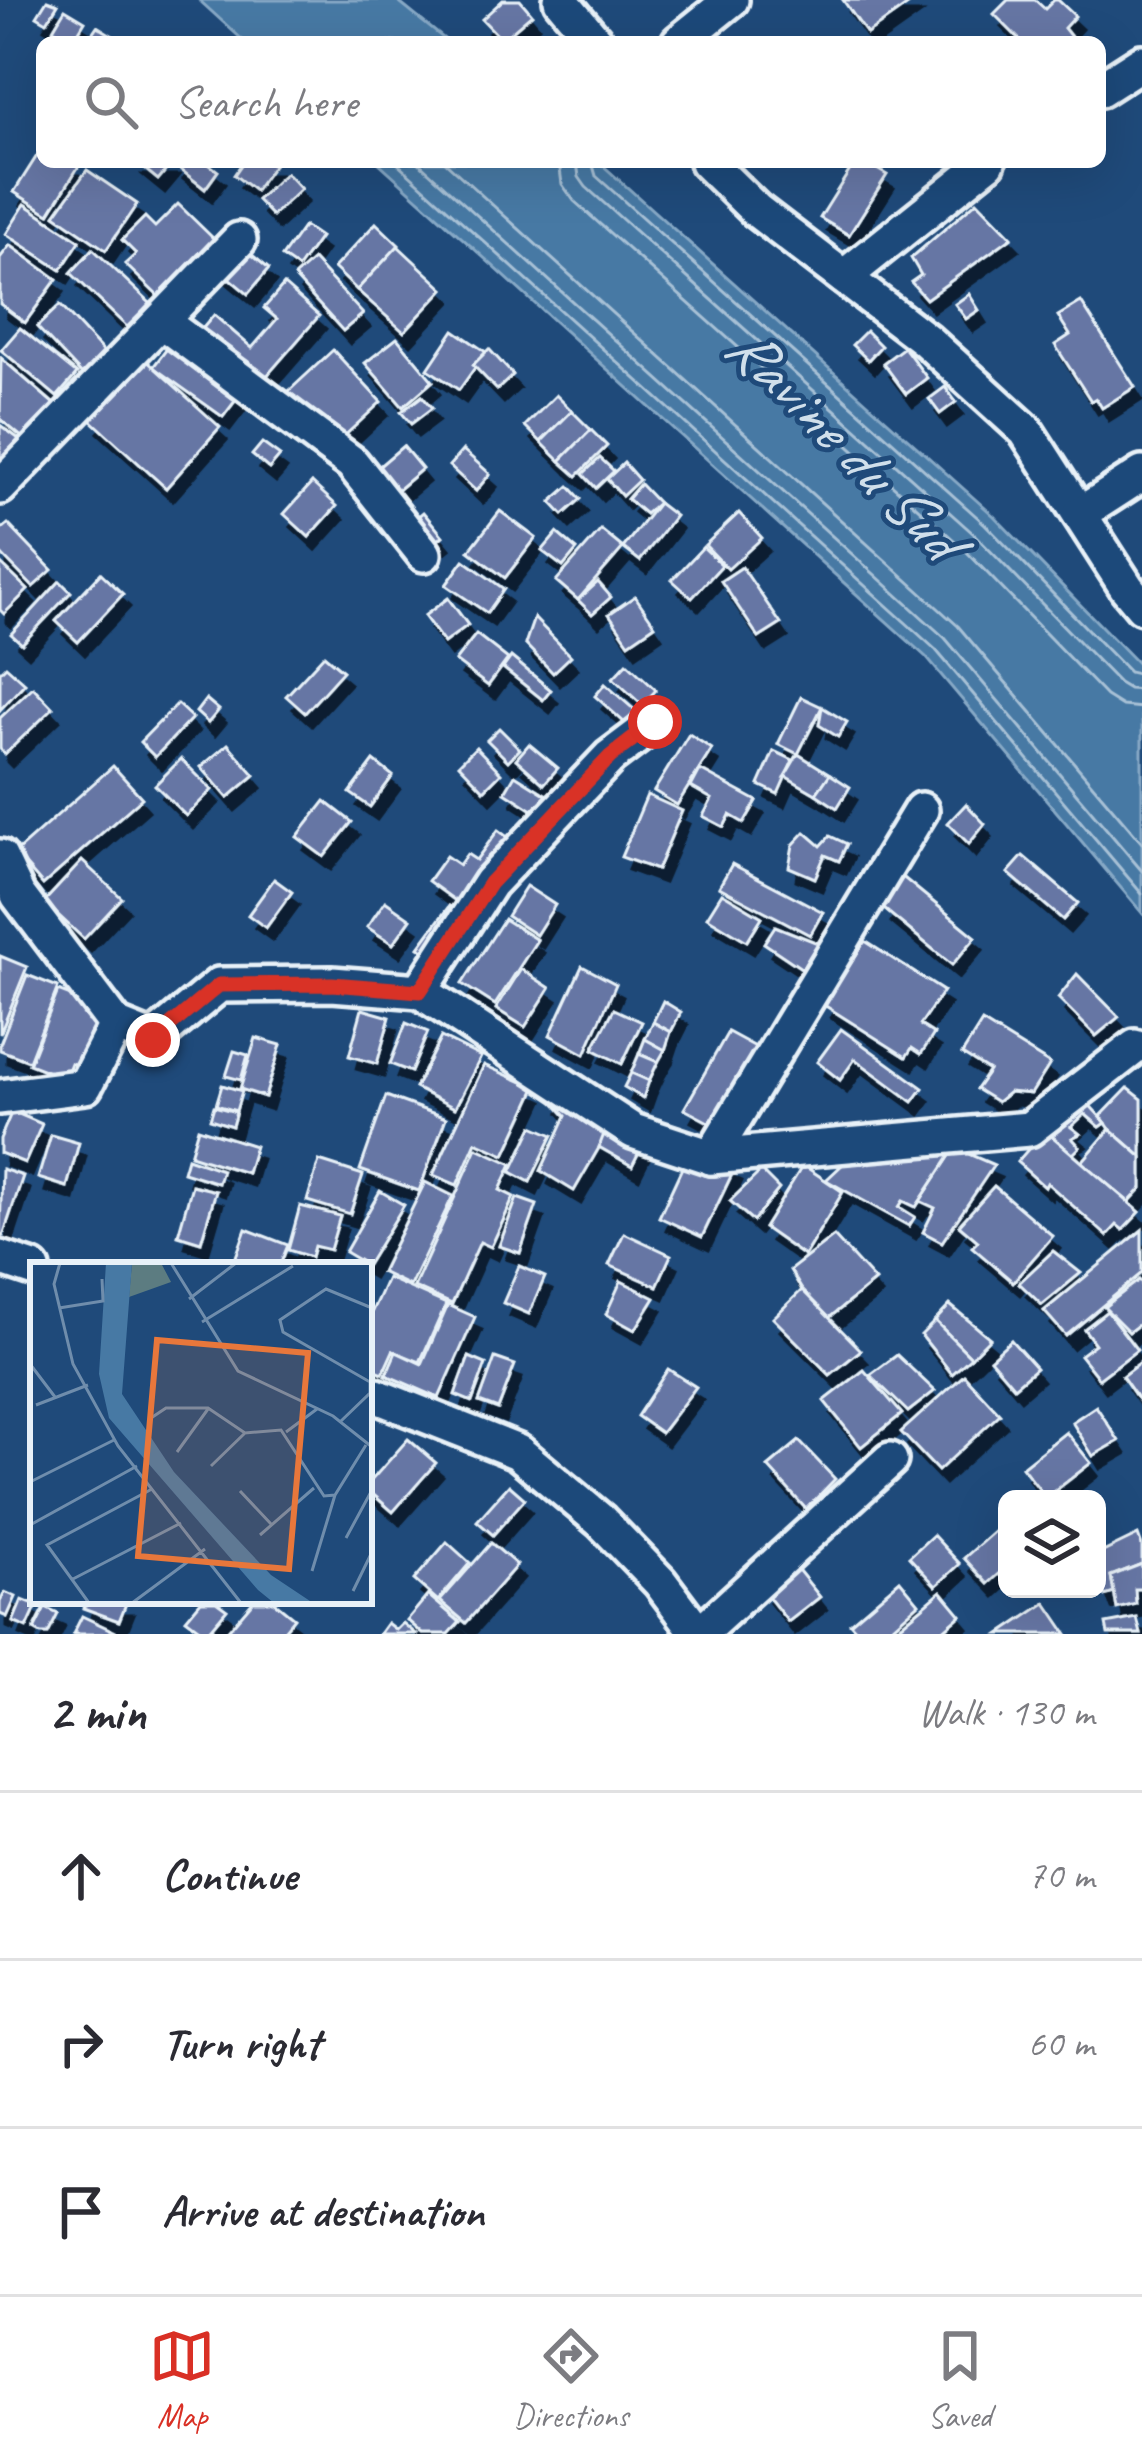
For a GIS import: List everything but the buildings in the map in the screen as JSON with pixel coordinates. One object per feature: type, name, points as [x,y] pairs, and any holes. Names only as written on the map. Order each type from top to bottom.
[{"type":"street","points":[[561,0],[591,36]]},
{"type":"street","points":[[686,36],[731,0]]},
{"type":"street","points":[[1106,85],[1142,62]]},
{"type":"street","points":[[713,168],[756,210],[926,340],[1026,430],[1142,606]]},
{"type":"street","points":[[844,277],[980,168]]},
{"type":"street","points":[[0,487],[239,240]]},
{"type":"street","points":[[161,320],[352,463],[424,554]]},
{"type":"street","points":[[1080,514],[1142,474]]},
{"type":"street","points":[[420,991],[490,883],[610,757],[655,722]]},
{"type":"street","points":[[711,1157],[921,809]]},
{"type":"street","points":[[0,857],[18,895],[116,1025],[153,1040],[219,985],[332,984],[420,991],[633,1131],[711,1157],[1029,1129],[1136,1047]]},
{"type":"street","points":[[0,1097],[85,1086],[116,1025]]},
{"type":"street","points":[[0,1258],[30,1268]]},
{"type":"street","points":[[372,1394],[518,1452],[601,1520],[660,1582],[699,1634],[890,1460]]},
{"type":"water","points":[[199,0],[396,0],[441,36],[238,36]]},
{"type":"water","name":"Ravine du Sud","points":[[385,168],[606,168],[994,516],[1142,668],[1142,913],[926,657]]},
{"type":"route","points":[[153,1040],[219,985],[332,984],[420,991],[490,883],[610,757],[655,722]]}]
